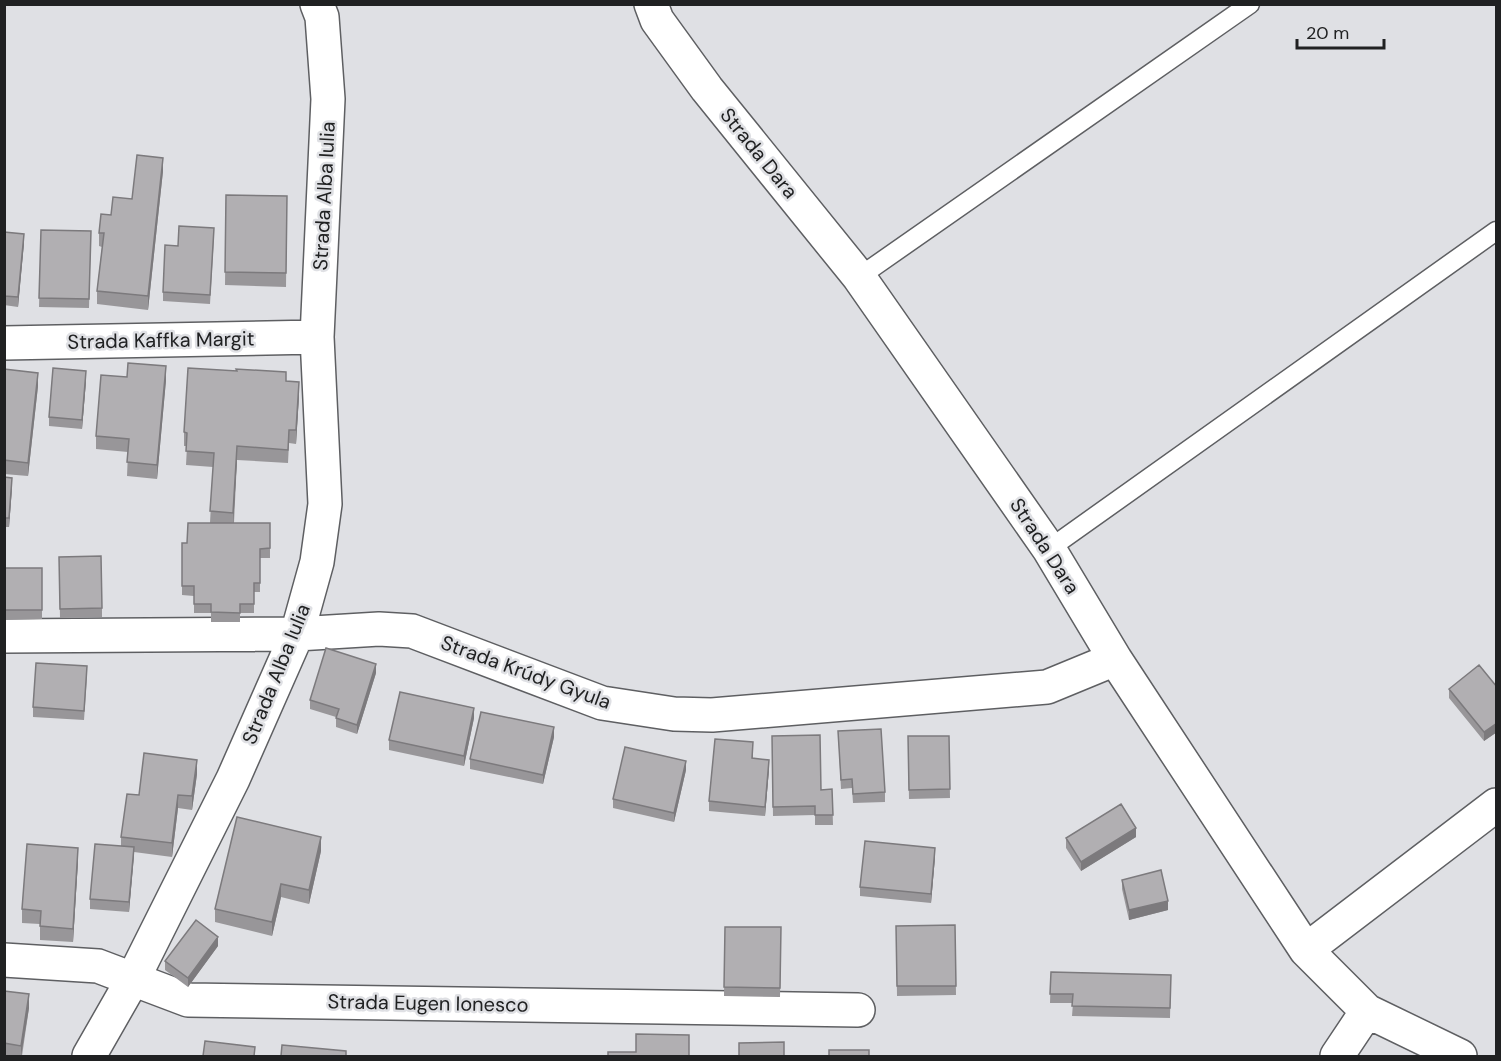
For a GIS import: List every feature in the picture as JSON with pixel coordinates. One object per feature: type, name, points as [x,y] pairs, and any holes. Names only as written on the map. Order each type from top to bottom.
[{"type":"street","name":"Strada Alba Iulia","points":[[89,1056],[133,979],[232,779],[297,634],[317,562],[325,504],[317,337],[328,99],[322,17],[317,4]]},
{"type":"street","name":"Strada Dara","points":[[651,4],[657,21],[707,89],[859,277],[1049,549],[1115,659],[1306,950],[1367,1011],[1460,1056]]},
{"type":"street","name":"Strada Kaffka Margit","points":[[4,343],[317,337]]},
{"type":"street","name":"Strada Krúdy Gyula","points":[[4,636],[297,634],[378,629],[412,631],[602,703],[674,714],[712,715],[1047,687],[1115,659]]},
{"type":"street","points":[[1306,950],[1497,805]]},
{"type":"street","name":"Strada Eugen Ionesco","points":[[4,960],[98,966],[188,999],[858,1010]]},
{"type":"street","points":[[1337,1056],[1367,1011]]},
{"type":"lane","points":[[859,277],[1250,4]]},
{"type":"lane","points":[[1049,549],[1497,231]]},
{"type":"building","points":[[137,155],[163,158],[148,296],[97,291],[104,233],[99,233],[101,214],[111,215],[113,197],[132,199]]},
{"type":"building","points":[[226,195],[287,196],[286,273],[225,272]]},
{"type":"building","points":[[179,226],[214,228],[210,295],[163,292],[165,245],[178,246]]},
{"type":"building","points":[[41,230],[91,231],[89,299],[39,298]]},
{"type":"building","points":[[4,232],[24,234],[18,297],[4,296]]},
{"type":"building","points":[[128,363],[166,366],[157,465],[127,462],[129,439],[96,436],[101,375],[127,377]]},
{"type":"building","points":[[53,368],[86,371],[82,420],[49,417]]},
{"type":"building","points":[[188,368],[286,372],[286,381],[299,382],[296,430],[289,430],[288,450],[237,446],[233,513],[210,511],[214,453],[186,451],[187,433],[184,432]]},
{"type":"building","points":[[4,369],[38,373],[28,463],[4,460]]},
{"type":"building","points":[[4,477],[12,478],[9,518],[4,518]]},
{"type":"building","points":[[188,523],[270,523],[270,548],[260,549],[260,583],[254,583],[254,604],[240,604],[240,613],[211,612],[211,604],[194,604],[194,586],[182,586],[182,543],[187,543]]},
{"type":"building","points":[[101,556],[102,608],[60,609],[59,557]]},
{"type":"building","points":[[4,568],[42,568],[42,610],[4,610]]},
{"type":"building","points":[[326,648],[376,664],[357,725],[336,718],[339,709],[310,700]]},
{"type":"building","points":[[36,663],[87,666],[84,711],[33,707]]},
{"type":"building","points":[[1479,665],[1497,687],[1497,723],[1484,732],[1449,689]]},
{"type":"building","points":[[400,692],[474,708],[464,756],[389,740]]},
{"type":"building","points":[[481,712],[554,727],[543,775],[470,759]]},
{"type":"building","points":[[881,729],[885,792],[853,794],[852,779],[841,780],[838,731]]},
{"type":"building","points":[[820,735],[821,790],[832,789],[833,815],[815,815],[815,806],[773,807],[772,736]]},
{"type":"building","points":[[908,736],[949,736],[950,789],[909,790]]},
{"type":"building","points":[[715,739],[753,742],[752,758],[769,760],[765,807],[709,801]]},
{"type":"building","points":[[625,747],[686,761],[674,813],[613,799]]},
{"type":"building","points":[[144,753],[197,760],[192,796],[178,795],[172,843],[121,837],[127,794],[139,795]]},
{"type":"building","points":[[1121,804],[1136,828],[1081,862],[1066,838]]},
{"type":"building","points":[[237,817],[321,837],[309,890],[281,884],[272,922],[215,909]]},
{"type":"building","points":[[865,841],[935,848],[931,894],[860,887]]},
{"type":"building","points":[[27,844],[78,848],[73,929],[40,926],[41,911],[22,909]]},
{"type":"building","points":[[95,844],[134,847],[129,902],[90,899]]},
{"type":"building","points":[[1161,870],[1168,901],[1129,910],[1122,880]]},
{"type":"building","points":[[196,920],[218,937],[188,978],[165,961]]},
{"type":"building","points":[[955,925],[956,986],[897,986],[896,926]]},
{"type":"building","points":[[725,927],[781,927],[780,988],[724,987]]},
{"type":"building","points":[[1051,972],[1171,975],[1170,1008],[1072,1006],[1073,994],[1050,994]]},
{"type":"building","points":[[4,991],[29,994],[21,1046],[4,1043]]},
{"type":"building","points":[[636,1034],[689,1035],[689,1056],[608,1056],[608,1052],[636,1052]]},
{"type":"building","points":[[205,1041],[255,1047],[254,1056],[203,1056]]},
{"type":"building","points":[[784,1042],[784,1056],[739,1056],[739,1043]]},
{"type":"building","points":[[282,1045],[346,1051],[346,1056],[281,1056]]},
{"type":"building","points":[[829,1050],[869,1050],[869,1056],[829,1056]]}]
